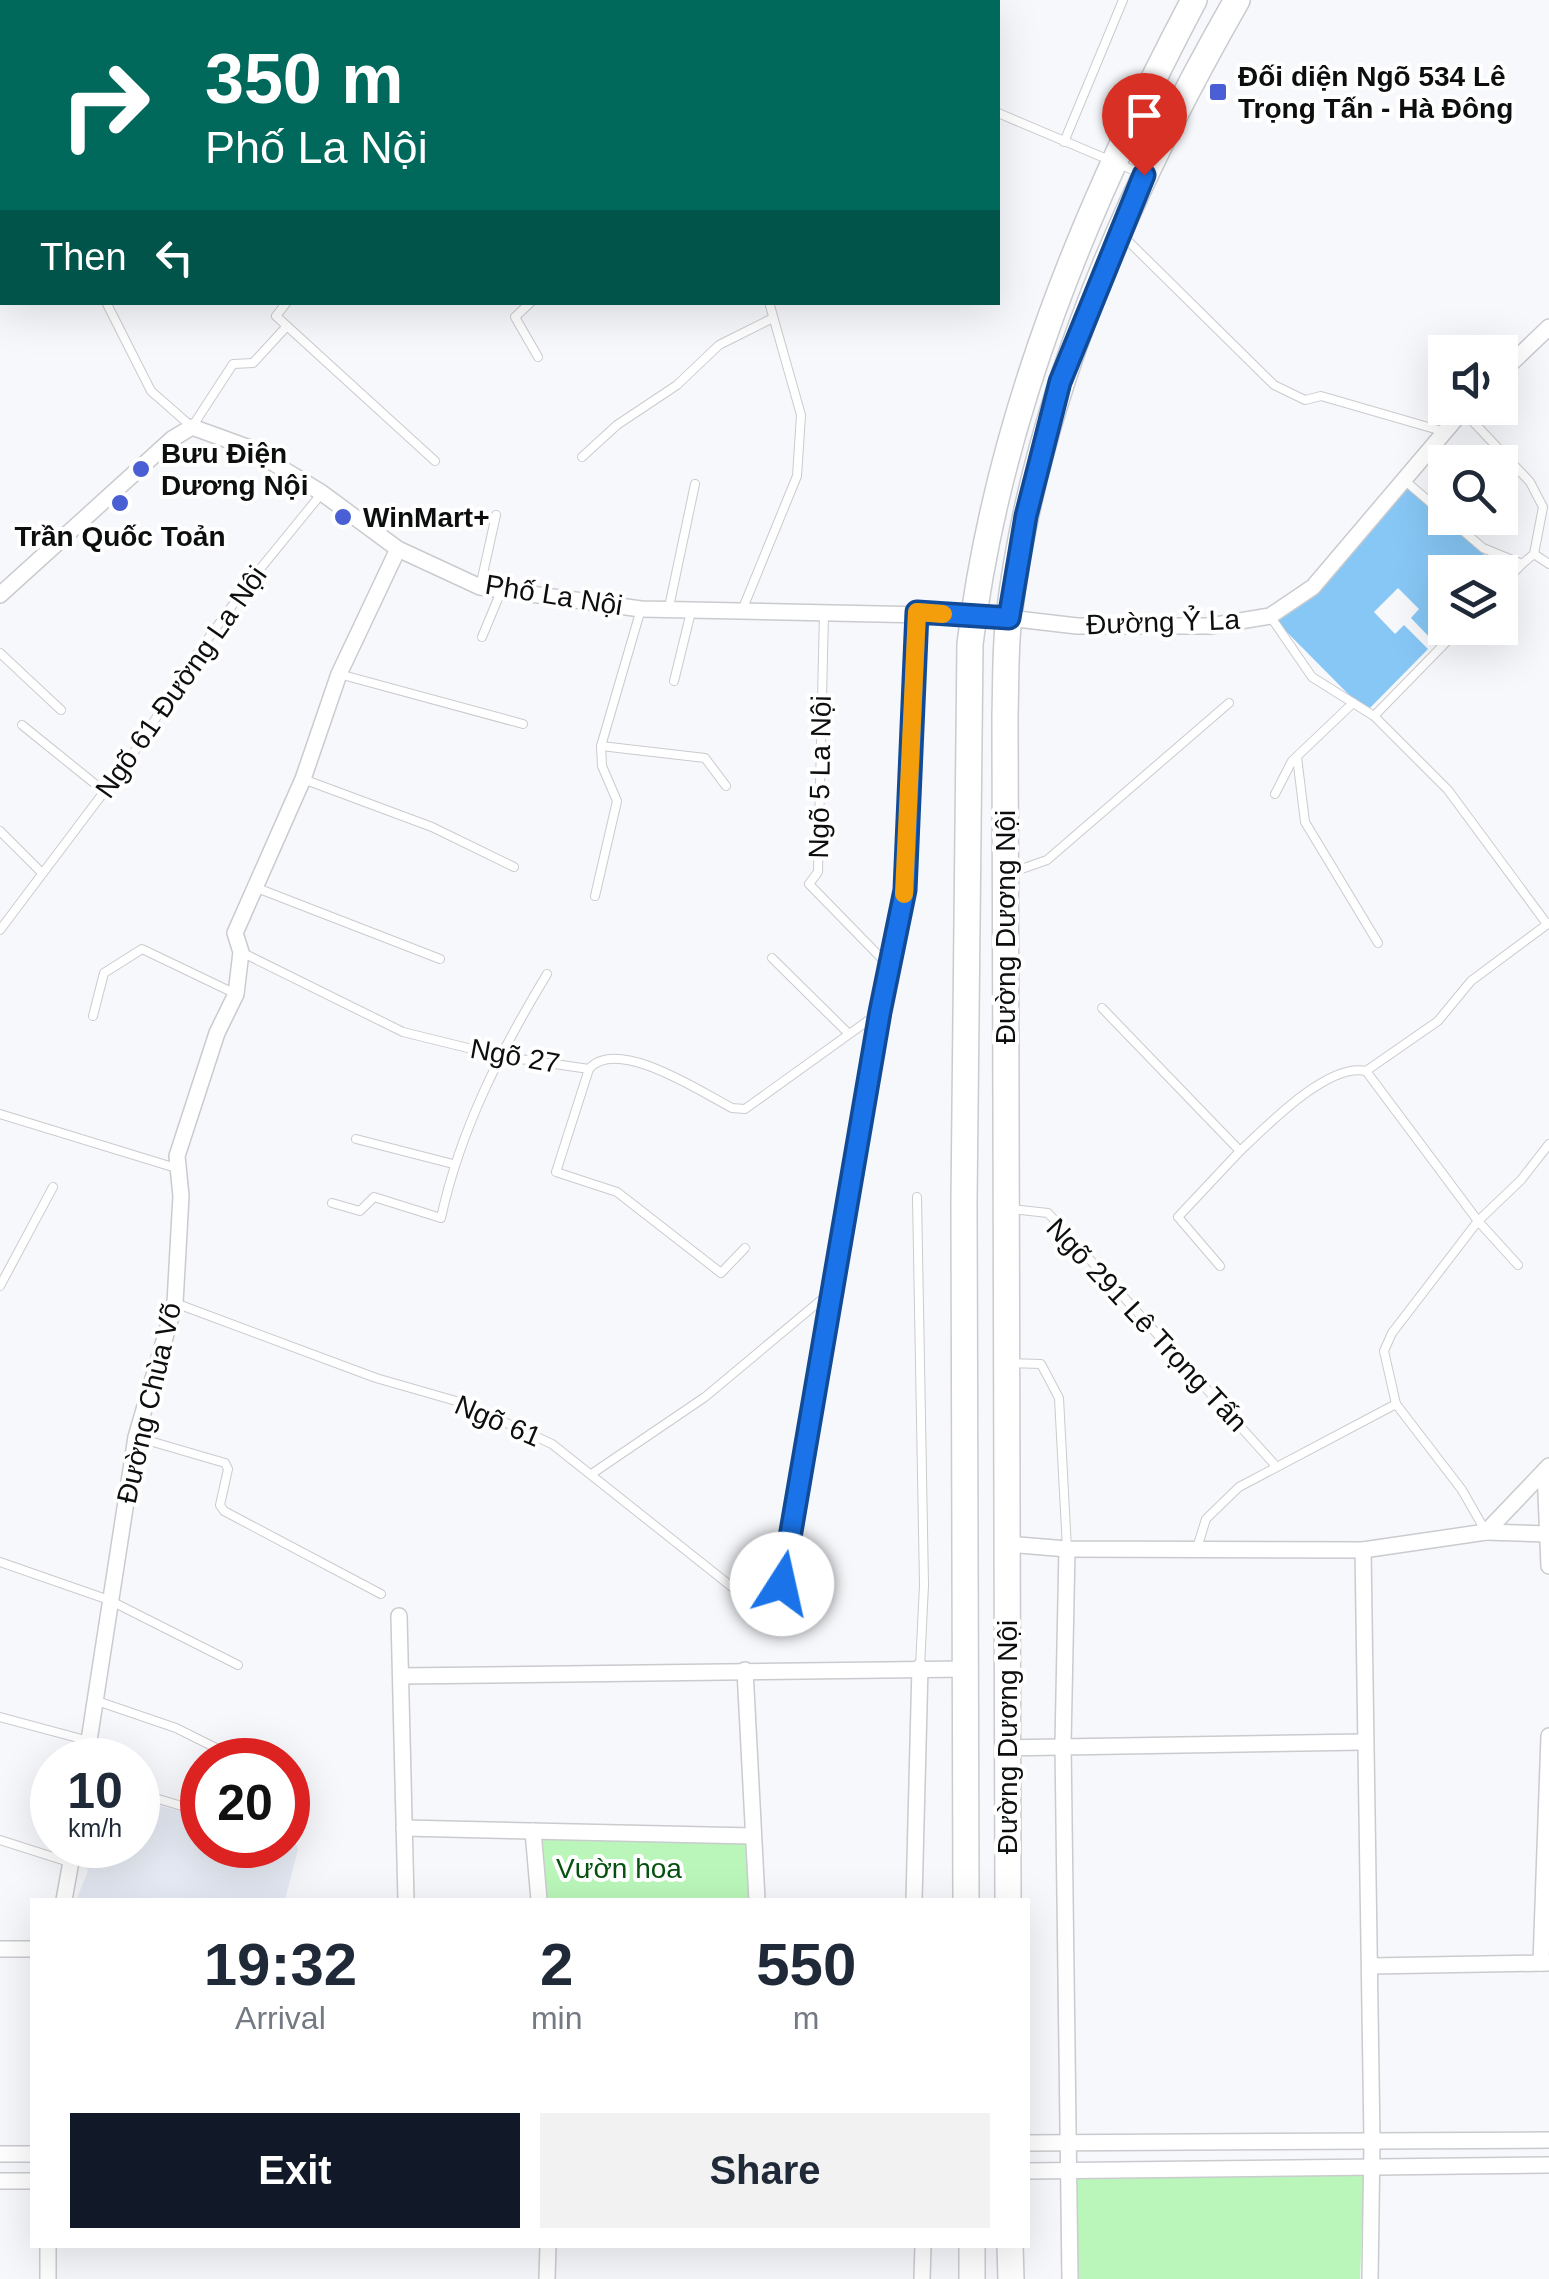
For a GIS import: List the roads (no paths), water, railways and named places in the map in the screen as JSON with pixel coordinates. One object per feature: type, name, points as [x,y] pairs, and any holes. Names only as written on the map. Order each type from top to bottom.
[{"type":"main road","name":"Đường Dương Nội","points":[[1008,1898],[1005,874],[1009,618],[1026,516],[1060,382],[1144,175],[1176,107],[1236,0]]},
{"type":"main road","name":"Đường Dương Nội","points":[[966,1898],[964,1203],[973,616],[990,510],[1011,434],[1069,264],[1191,2]]},
{"type":"main road","points":[[973,616],[1009,618]]},
{"type":"main road","points":[[972,2248],[972,2279]]},
{"type":"main road","points":[[1010,2248],[1011,2279]]},
{"type":"street","points":[[1518,357],[1549,327]]},
{"type":"street","name":"Đường Ỷ La","points":[[1009,618],[1077,626],[1210,626],[1270,616],[1313,587],[1448,425]]},
{"type":"street","name":"Phố La Nội","points":[[192,428],[247,447],[322,493],[398,549],[480,586],[641,609],[743,608],[973,616]]},
{"type":"street","points":[[0,595],[172,440],[192,428]]},
{"type":"street","name":"Đường Chùa Võ","points":[[89,1738],[136,1437],[175,1303],[181,1196],[176,1168],[217,1033],[236,994],[241,952],[235,933],[304,779],[339,674],[398,549]]},
{"type":"street","points":[[1486,1532],[1547,1468]]},
{"type":"street","points":[[1547,1468],[1549,1566]]},
{"type":"street","points":[[1007,1544],[1068,1549],[1363,1550],[1486,1532],[1548,1534]]},
{"type":"street","points":[[1068,1549],[1063,1744],[1070,2279]]},
{"type":"street","points":[[1363,1550],[1371,1966],[1370,2279]]},
{"type":"street","points":[[399,1616],[406,1898]]},
{"type":"street","points":[[914,1898],[920,1666]]},
{"type":"street","points":[[401,1676],[920,1666],[965,1670]]},
{"type":"street","points":[[745,1670],[757,1898]]},
{"type":"street","points":[[1371,1966],[1545,1963],[1549,1736]]},
{"type":"street","points":[[1007,1748],[1063,1744],[1364,1742]]},
{"type":"street","points":[[404,1828],[752,1836]]},
{"type":"street","points":[[533,1831],[539,1898]]},
{"type":"street","points":[[64,1898],[71,1868]]},
{"type":"street","points":[[0,1949],[30,1949]]},
{"type":"street","points":[[1030,2142],[1549,2140]]},
{"type":"street","points":[[0,2154],[30,2154]]},
{"type":"street","points":[[1030,2171],[1549,2164]]},
{"type":"street","points":[[0,2181],[30,2181]]},
{"type":"street","points":[[48,2248],[48,2279]]},
{"type":"street","points":[[548,2248],[548,2279]]},
{"type":"street","points":[[922,2248],[922,2279]]},
{"type":"lane","points":[[1064,142],[1123,0]]},
{"type":"lane","points":[[1000,114],[1144,175]]},
{"type":"lane","points":[[1122,234],[1274,385],[1305,400],[1321,396],[1442,431]]},
{"type":"lane","points":[[108,305],[151,390],[192,428],[232,364],[253,364],[286,326]]},
{"type":"lane","points":[[285,305],[276,316],[435,461]]},
{"type":"lane","points":[[528,305],[516,317],[538,357]]},
{"type":"lane","points":[[743,608],[798,476],[801,416],[771,305]]},
{"type":"lane","points":[[582,456],[616,424],[678,385],[718,346],[773,318]]},
{"type":"lane","points":[[1478,425],[1530,482],[1543,506],[1534,554],[1518,568]]},
{"type":"lane","points":[[1402,479],[1428,501]]},
{"type":"lane","points":[[669,607],[695,484]]},
{"type":"lane","name":"Ngõ 61 Đường La Nội","points":[[0,930],[105,792],[250,580],[322,493]]},
{"type":"lane","points":[[480,586],[496,515]]},
{"type":"lane","points":[[1468,535],[1483,548],[1522,564]]},
{"type":"lane","points":[[1534,554],[1549,564]]},
{"type":"lane","points":[[482,637],[502,589]]},
{"type":"lane","points":[[674,681],[692,608]]},
{"type":"lane","points":[[595,896],[617,800],[602,766],[601,746],[641,609]]},
{"type":"lane","points":[[593,1473],[704,1397],[833,1290],[905,890],[917,612]]},
{"type":"lane","name":"Ngõ 5 La Nội","points":[[824,613],[818,872],[809,884],[889,966]]},
{"type":"lane","points":[[1270,616],[1312,678],[1374,716],[1448,790],[1548,923],[1484,970],[1438,1020],[1366,1070]]},
{"type":"lane","points":[[1374,716],[1443,645]]},
{"type":"lane","points":[[0,653],[61,710]]},
{"type":"lane","points":[[339,674],[524,724]]},
{"type":"lane","points":[[1005,874],[1047,860],[1230,703]]},
{"type":"lane","points":[[1275,794],[1297,757],[1353,703]]},
{"type":"lane","points":[[22,725],[105,792]]},
{"type":"lane","points":[[601,746],[705,758],[726,786]]},
{"type":"lane","points":[[1297,757],[1305,822],[1378,943]]},
{"type":"lane","points":[[304,779],[432,828],[514,866]]},
{"type":"lane","points":[[0,832],[42,873]]},
{"type":"lane","points":[[257,888],[440,958]]},
{"type":"lane","points":[[93,1016],[104,973],[142,949],[236,994]]},
{"type":"lane","name":"Ngõ 27","points":[[241,952],[403,1032],[500,1056],[589,1070],[556,1172],[617,1192],[721,1273],[745,1248]]},
{"type":"lane","points":[[772,958],[849,1034]]},
{"type":"lane","points":[[332,1203],[360,1211],[374,1197],[441,1218],[452,1164],[500,1056],[547,974]]},
{"type":"lane","points":[[1102,1008],[1240,1151]]},
{"type":"lane","points":[[589,1070],[608,1058],[630,1059],[745,1110],[880,1012]]},
{"type":"lane","points":[[1220,1266],[1178,1216],[1288,1108],[1328,1080],[1356,1068],[1366,1070],[1478,1221],[1518,1266]]},
{"type":"lane","points":[[0,1114],[176,1168]]},
{"type":"lane","points":[[356,1139],[452,1164]]},
{"type":"lane","points":[[1486,1532],[1462,1490],[1396,1404],[1384,1351],[1392,1333],[1478,1221],[1522,1180],[1549,1144]]},
{"type":"lane","points":[[0,1286],[53,1188]]},
{"type":"lane","points":[[917,1197],[924,1585],[920,1666]]},
{"type":"lane","name":"Ngõ 291 Lê Trọng Tấn","points":[[1006,1208],[1048,1213],[1275,1465]]},
{"type":"lane","name":"Ngõ 61","points":[[175,1303],[376,1378],[463,1403],[552,1444],[775,1621],[833,1290]]},
{"type":"lane","points":[[1006,1363],[1041,1364],[1059,1398],[1068,1549]]},
{"type":"lane","points":[[1197,1549],[1206,1519],[1239,1487],[1396,1404]]},
{"type":"lane","points":[[136,1437],[225,1463],[228,1469],[220,1505],[224,1511],[381,1594]]},
{"type":"lane","points":[[0,1562],[109,1600],[238,1666]]},
{"type":"lane","points":[[95,1700],[196,1738]]},
{"type":"lane","points":[[0,1717],[81,1738]]},
{"type":"lane","points":[[0,1840],[30,1850]]},
{"type":"water","points":[[1403,480],[1428,503],[1428,535],[1463,535],[1484,555],[1428,555],[1428,636],[1411,618],[1419,609],[1398,588],[1374,612],[1395,634],[1404,625],[1428,649],[1366,712],[1271,616],[1314,588]]},
{"type":"place","name":"Đối diện Ngõ 534 Lê Trọng Tấn - Hà Đông","points":[[1218,92]]},
{"type":"place","name":"Bưu Điện Dương Nội","points":[[141,469]]},
{"type":"place","name":"Trần Quốc Toản","points":[[120,503]]},
{"type":"place","name":"WinMart+","points":[[343,517]]},
{"type":"park label","name":"Vườn hoa","points":[[619,1868]]}]
